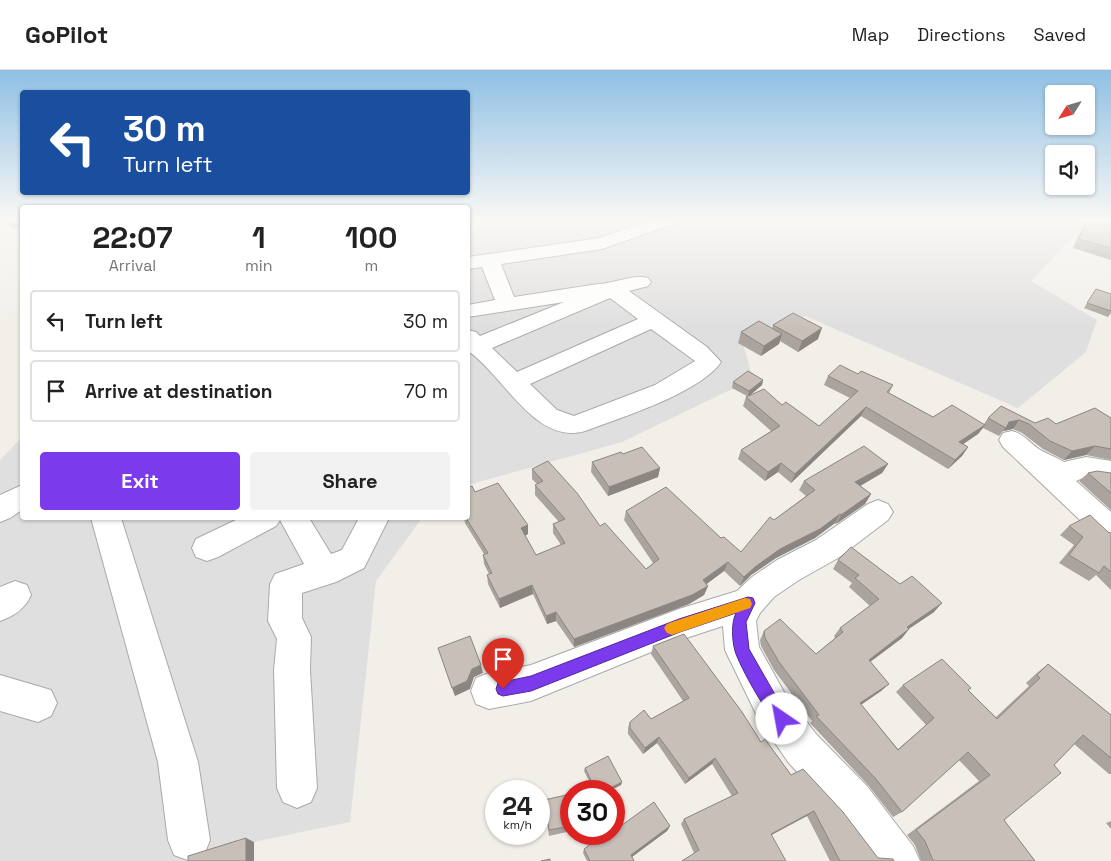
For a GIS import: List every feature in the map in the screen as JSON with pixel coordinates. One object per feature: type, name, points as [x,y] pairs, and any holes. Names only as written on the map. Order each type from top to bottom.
[{"type":"street","points":[[470,262],[511,256]]},
{"type":"street","points":[[489,259],[507,305]]},
{"type":"street","points":[[470,311],[610,290],[623,296],[653,320],[687,343],[709,362],[699,370],[641,400],[576,425],[560,423],[548,416],[513,384],[472,341],[610,290],[641,282]]},
{"type":"street","points":[[513,384],[653,320]]},
{"type":"street","points":[[1111,472],[1098,467],[1088,467],[1066,472],[1062,476],[1012,440],[1111,530]]},
{"type":"street","points":[[0,494],[20,481]]},
{"type":"street","points":[[0,510],[20,497]]},
{"type":"street","points":[[878,512],[827,549],[788,570],[763,587],[748,603],[739,621],[742,650],[771,705],[802,748],[852,801],[898,861]]},
{"type":"street","points":[[107,520],[173,744],[185,804],[189,840]]},
{"type":"street","points":[[207,548],[262,520]]},
{"type":"street","points":[[295,520],[325,572]]},
{"type":"street","points":[[297,788],[292,670],[294,637],[285,621],[286,584],[325,572],[353,558],[373,520]]},
{"type":"street","points":[[490,691],[531,683],[679,626],[748,603]]},
{"type":"street","points":[[0,693],[38,703]]},
{"type":"shaded area","points":[[470,256],[1055,256],[1031,281],[1097,320],[1086,352],[1018,408],[805,316],[743,344],[753,379],[622,442],[470,484]]},
{"type":"shaded area","points":[[20,439],[20,520],[421,520],[376,581],[350,822],[216,850],[200,861],[0,861],[0,460]]},
{"type":"building","points":[[1096,289],[1111,294],[1111,311],[1087,303]]},
{"type":"building","points":[[793,313],[822,328],[802,341],[773,325]]},
{"type":"building","points":[[759,321],[782,334],[764,346],[741,332]]},
{"type":"building","points":[[840,365],[858,374],[861,371],[893,385],[887,392],[933,417],[952,405],[985,425],[959,442],[968,447],[955,460],[866,407],[795,474],[781,463],[768,472],[741,450],[780,426],[746,397],[764,389],[782,405],[786,402],[819,426],[858,391],[828,376]]},
{"type":"building","points":[[748,371],[763,380],[749,391],[733,382]]},
{"type":"building","points":[[1001,406],[1035,423],[1048,418],[1056,424],[1095,408],[1111,418],[1111,449],[1095,446],[1072,451],[1050,441],[1029,424],[1019,420],[1009,422],[1006,428],[988,418]]},
{"type":"building","points":[[864,446],[888,464],[855,482],[871,494],[820,529],[780,549],[744,577],[728,562],[703,580],[708,586],[692,595],[574,639],[556,612],[546,616],[532,585],[499,599],[487,575],[492,573],[483,555],[488,553],[467,520],[470,520],[470,487],[472,486],[475,492],[498,483],[528,525],[521,528],[536,555],[565,543],[553,524],[565,519],[535,485],[543,481],[532,469],[548,461],[577,493],[600,526],[605,523],[646,569],[659,559],[626,511],[666,487],[721,538],[724,537],[741,552],[770,517],[774,520],[815,490],[804,481]]},
{"type":"building","points":[[642,447],[660,468],[609,487],[592,462],[621,452],[623,454]]},
{"type":"building","points":[[1097,471],[1111,473],[1111,493],[1088,473]]},
{"type":"building","points":[[1090,515],[1111,533],[1111,572],[1104,566],[1099,573],[1069,555],[1083,537],[1069,526]]},
{"type":"building","points":[[851,547],[900,584],[912,576],[942,603],[907,627],[909,629],[869,660],[889,684],[860,703],[898,750],[934,718],[903,685],[942,659],[971,688],[968,690],[997,719],[1040,678],[1037,675],[1048,664],[1111,715],[1111,758],[1083,735],[1054,765],[1061,773],[1004,820],[1035,861],[934,861],[925,841],[916,830],[990,775],[968,752],[902,812],[876,779],[816,716],[819,715],[779,662],[765,638],[764,631],[780,619],[816,654],[843,632],[840,628],[879,599],[855,578],[859,575],[838,560]]},
{"type":"building","points":[[684,634],[742,712],[761,742],[765,739],[791,775],[803,769],[843,812],[878,858],[893,859],[894,861],[840,861],[814,811],[771,834],[786,861],[682,861],[699,850],[684,819],[738,793],[715,758],[689,778],[659,737],[645,748],[630,728],[630,722],[644,710],[651,719],[689,698],[653,646]]},
{"type":"building","points":[[470,636],[481,665],[472,669],[467,681],[452,688],[438,648]]},
{"type":"building","points":[[608,756],[621,780],[591,780],[585,768]]},
{"type":"building","points":[[560,796],[560,828],[550,830],[550,799]]},
{"type":"building","points":[[654,802],[670,826],[631,855],[634,861],[590,861],[584,849],[589,845],[625,845],[625,823]]},
{"type":"building","points":[[246,838],[246,861],[188,861],[188,856]]},
{"type":"slow traffic","points":[[672,628],[745,604]]},
{"type":"route","points":[[503,689],[531,683],[679,626],[748,603],[739,621],[742,650],[771,705],[782,719]]}]
